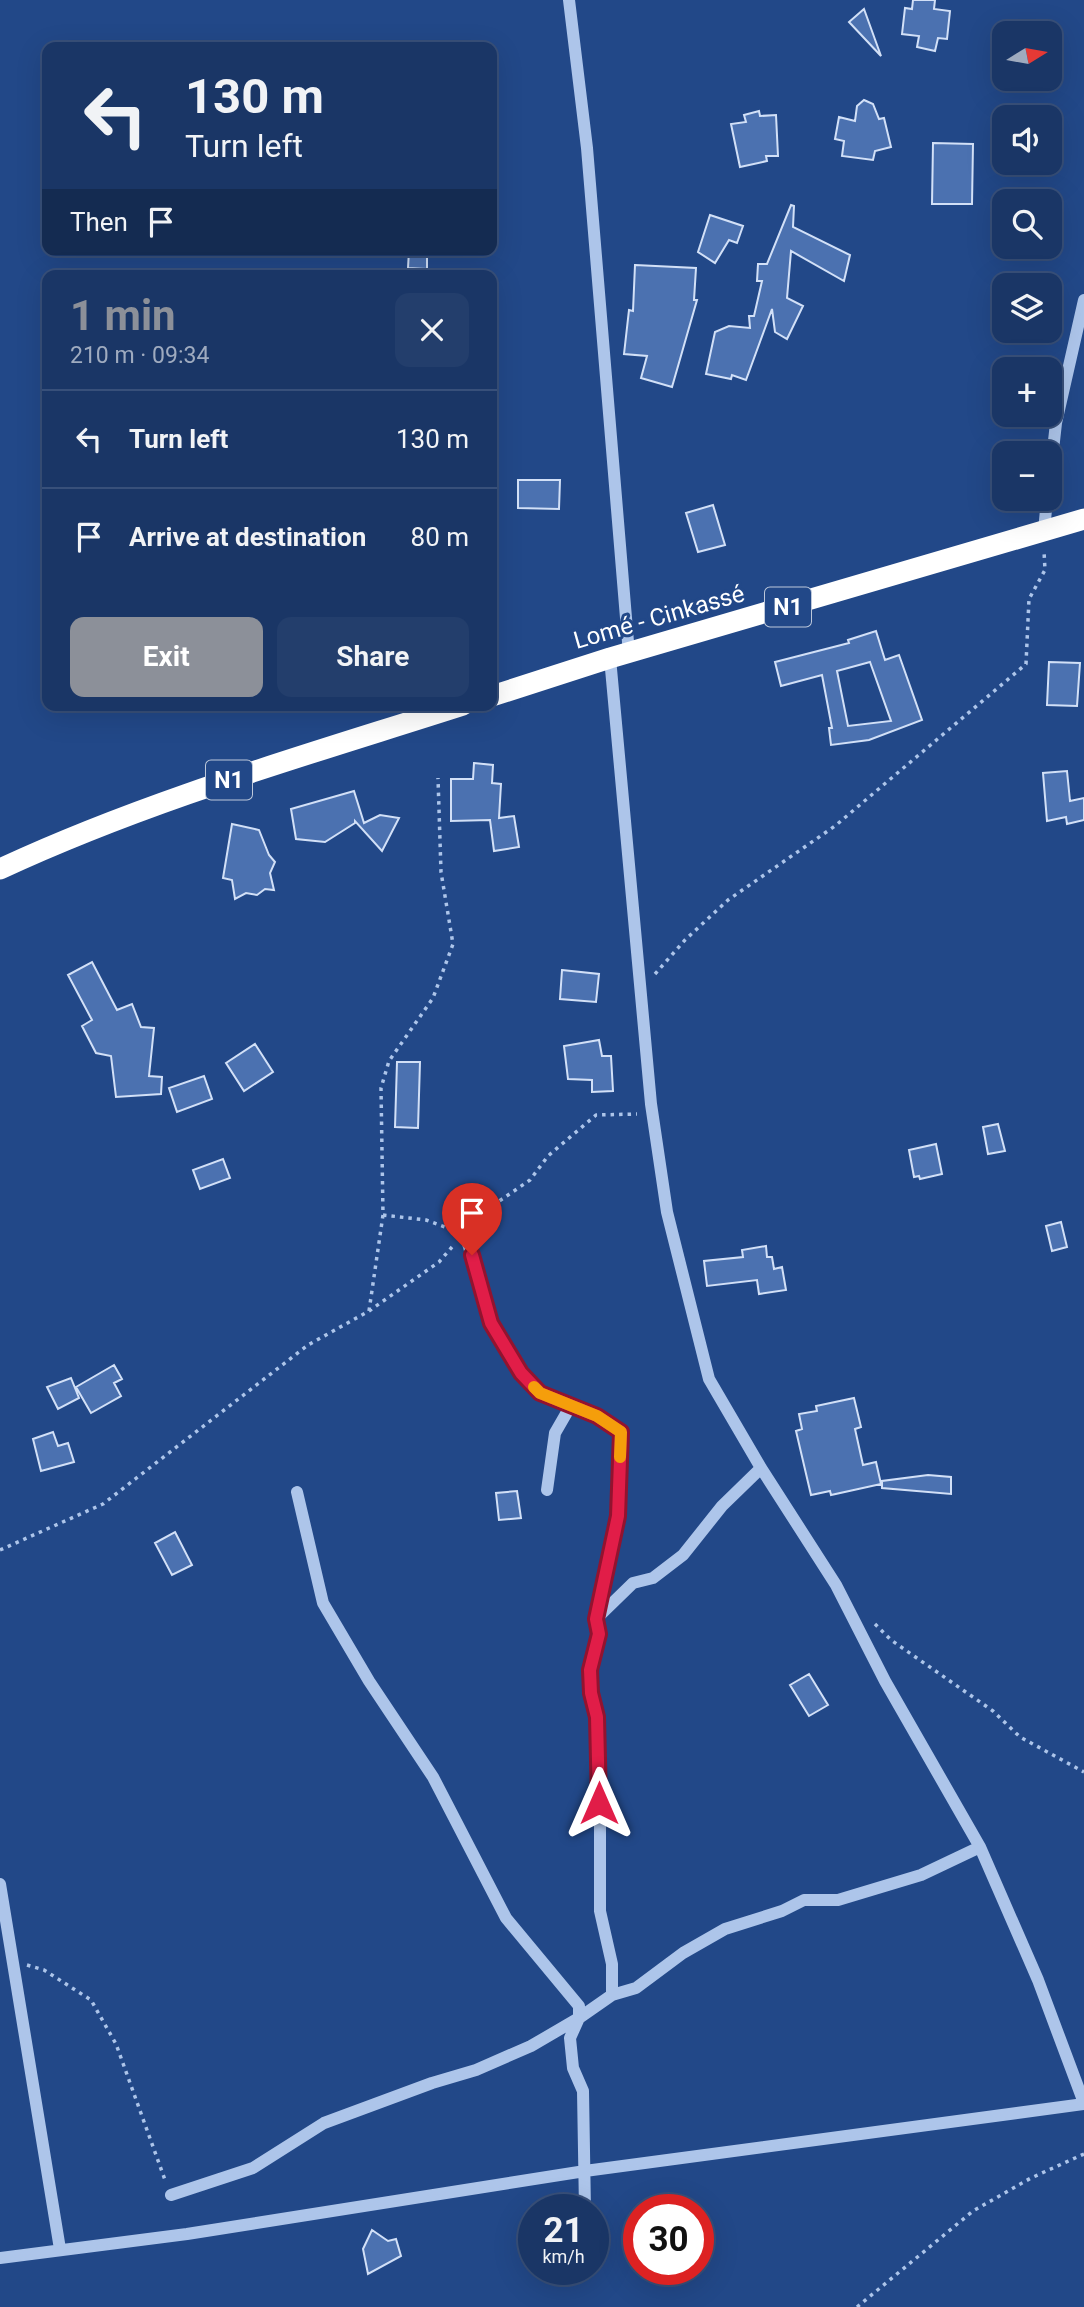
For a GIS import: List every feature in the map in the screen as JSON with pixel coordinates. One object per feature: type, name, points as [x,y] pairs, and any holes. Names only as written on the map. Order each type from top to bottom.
[{"type":"highway","name":"Lomé - Cinkassé","points":[[497,694],[1084,519]]},
{"type":"highway","name":"N1","points":[[0,869],[38,851],[218,784],[444,711]]},
{"type":"street","points":[[0,2258],[187,2234],[585,2171],[1084,2104],[1038,1980],[981,1847],[885,1681],[836,1585],[761,1468],[709,1379],[667,1212],[651,1104],[640,991],[587,148],[569,0]]},
{"type":"street","points":[[1054,441],[1084,300]]},
{"type":"street","points":[[1044,531],[1046,511]]},
{"type":"street","points":[[465,1234],[491,1323],[521,1373],[540,1393],[570,1408],[597,1416],[621,1432],[618,1516],[596,1619],[599,1634],[590,1670],[591,1693],[597,1717],[600,1773],[600,1911],[612,1964],[612,1995]]},
{"type":"street","points":[[547,1490],[555,1433],[570,1408]]},
{"type":"street","points":[[596,1619],[633,1583],[653,1578],[683,1555],[722,1506],[761,1468]]},
{"type":"street","points":[[298,1492],[323,1603],[369,1681],[432,1777],[506,1918],[579,2006],[579,2018],[570,2038],[573,2068],[583,2091],[585,2194]]},
{"type":"street","points":[[171,2195],[253,2168],[324,2123],[432,2083],[476,2070],[531,2046],[612,1995],[636,1989],[682,1953],[725,1929],[782,1911],[804,1900],[838,1900],[921,1875],[981,1847]]},
{"type":"street","points":[[0,1884],[60,2249]]},
{"type":"path","points":[[640,991],[685,940],[728,901],[835,826],[1026,664],[1029,599],[1045,570],[1044,531]]},
{"type":"path","points":[[369,1311],[383,1215],[381,1088],[389,1061],[433,998],[453,944],[442,872],[438,778]]},
{"type":"path","points":[[0,1550],[103,1504],[307,1345],[369,1311],[439,1262],[492,1206],[530,1180],[548,1156],[596,1115],[634,1116],[651,1104]]},
{"type":"path","points":[[383,1215],[426,1220],[465,1234]]},
{"type":"path","points":[[872,1621],[891,1640],[993,1711],[1020,1737],[1084,1772]]},
{"type":"path","points":[[12,1954],[20,1963],[44,1970],[91,2000],[116,2044],[171,2195]]},
{"type":"path","points":[[857,2307],[973,2211],[1031,2178],[1084,2154]]},
{"type":"building","points":[[913,0],[935,0],[934,9],[950,11],[947,39],[938,38],[935,51],[917,47],[919,36],[902,34],[905,8],[912,9]]},
{"type":"building","points":[[864,9],[881,56],[849,22]]},
{"type":"building","points":[[864,100],[873,104],[879,119],[884,118],[891,147],[875,151],[873,160],[842,156],[844,141],[835,139],[839,117],[855,121],[857,106]]},
{"type":"building","points":[[759,111],[760,116],[776,115],[778,156],[766,156],[767,161],[740,167],[731,124],[746,122],[744,115]]},
{"type":"building","points":[[933,143],[973,144],[972,204],[932,204]]},
{"type":"building","points":[[791,205],[794,206],[793,227],[850,255],[844,281],[791,251],[787,298],[803,306],[787,339],[775,332],[772,309],[746,380],[732,375],[731,379],[706,374],[715,332],[729,326],[750,328],[749,316],[754,316],[762,281],[757,281],[758,264],[767,264]]},
{"type":"building","points":[[710,215],[743,226],[737,243],[729,240],[715,263],[698,252]]},
{"type":"building","points":[[409,256],[427,256],[427,269],[408,268]]},
{"type":"building","points":[[635,265],[696,268],[694,300],[697,300],[672,387],[641,378],[647,356],[624,354],[629,310],[633,311]]},
{"type":"building","points":[[518,480],[560,480],[559,509],[518,508]]},
{"type":"building","points":[[713,505],[725,545],[698,552],[686,513]]},
{"type":"building","points":[[876,631],[885,660],[899,655],[922,720],[869,740],[831,745],[829,728],[832,728],[822,675],[781,686],[775,662],[849,643],[848,640]],"holes":[[[870,662],[891,721],[848,726],[837,671]]]},
{"type":"building","points":[[1049,662],[1080,663],[1077,706],[1047,705]]},
{"type":"building","points":[[474,763],[493,765],[492,783],[501,784],[499,818],[514,816],[519,847],[494,851],[490,820],[451,821],[451,779],[473,779]]},
{"type":"building","points":[[1067,771],[1070,801],[1084,798],[1084,820],[1067,824],[1066,817],[1047,821],[1043,773]]},
{"type":"building","points":[[354,791],[364,823],[380,815],[399,818],[382,851],[355,821],[325,842],[296,839],[291,809]]},
{"type":"building","points":[[232,824],[259,830],[269,855],[275,862],[270,873],[274,890],[265,889],[257,895],[246,893],[235,899],[232,880],[223,878]]},
{"type":"building","points":[[92,962],[117,1010],[132,1004],[141,1027],[154,1028],[149,1076],[162,1077],[161,1094],[116,1097],[111,1056],[96,1053],[82,1026],[92,1020],[68,975]]},
{"type":"building","points":[[562,970],[599,974],[596,1002],[560,999]]},
{"type":"building","points":[[599,1040],[602,1056],[611,1056],[613,1091],[592,1092],[592,1080],[568,1079],[564,1046]]},
{"type":"building","points":[[255,1044],[273,1072],[244,1091],[226,1063]]},
{"type":"building","points":[[397,1062],[420,1062],[418,1128],[395,1127]]},
{"type":"building","points":[[204,1076],[212,1099],[177,1112],[169,1088]]},
{"type":"building","points":[[998,1124],[1005,1151],[988,1154],[983,1127]]},
{"type":"building","points":[[936,1144],[942,1174],[920,1179],[919,1176],[914,1177],[909,1150]]},
{"type":"building","points":[[223,1159],[230,1178],[200,1189],[193,1170]]},
{"type":"building","points":[[1061,1222],[1067,1247],[1052,1251],[1046,1226]]},
{"type":"building","points":[[766,1246],[767,1257],[772,1257],[774,1269],[782,1267],[786,1290],[759,1294],[757,1280],[707,1286],[704,1261],[743,1257],[742,1250]]},
{"type":"building","points":[[114,1365],[122,1379],[114,1383],[121,1396],[91,1413],[76,1387]]},
{"type":"building","points":[[71,1378],[79,1398],[58,1409],[47,1387]]},
{"type":"building","points":[[854,1398],[861,1427],[855,1429],[863,1465],[876,1462],[881,1484],[831,1495],[830,1491],[811,1495],[796,1431],[802,1429],[799,1414],[817,1411],[816,1406]]},
{"type":"building","points":[[53,1432],[58,1446],[68,1443],[74,1462],[41,1471],[33,1439]]},
{"type":"building","points":[[928,1475],[951,1477],[951,1494],[882,1488],[882,1481]]},
{"type":"building","points":[[517,1491],[521,1518],[499,1520],[496,1493]]},
{"type":"building","points":[[175,1532],[192,1565],[172,1575],[155,1543]]},
{"type":"building","points":[[809,1674],[828,1705],[809,1716],[790,1685]]},
{"type":"building","points":[[372,2230],[388,2241],[396,2239],[401,2256],[368,2274],[363,2249]]},
{"type":"slow traffic","points":[[534,1387],[540,1393],[570,1408],[597,1416],[621,1432],[620,1457]]},
{"type":"route","points":[[472,1255],[491,1323],[521,1373],[540,1393],[570,1408],[597,1416],[621,1432],[618,1516],[596,1619],[599,1634],[590,1670],[591,1693],[597,1717],[599,1803]]}]
